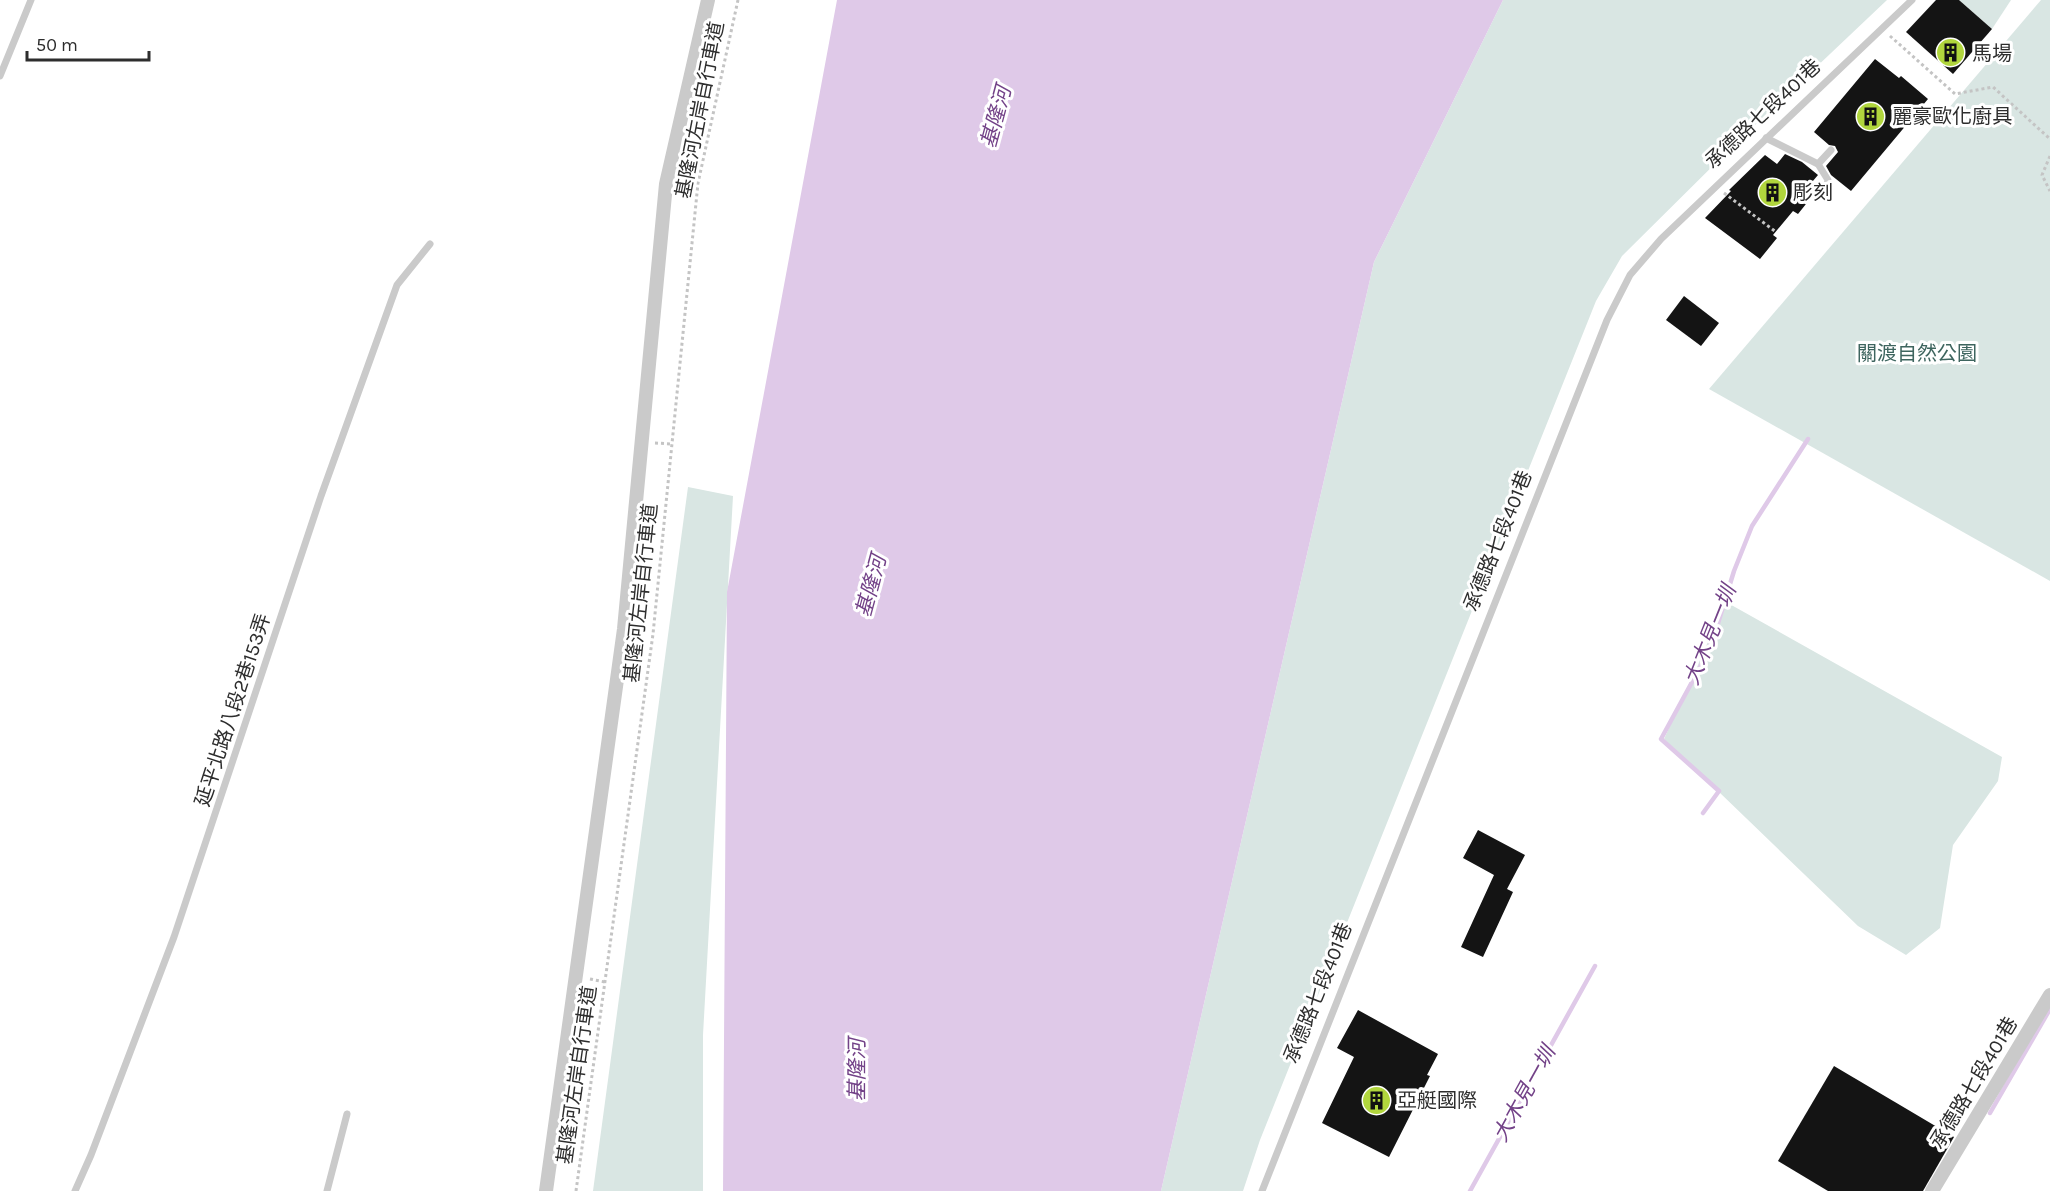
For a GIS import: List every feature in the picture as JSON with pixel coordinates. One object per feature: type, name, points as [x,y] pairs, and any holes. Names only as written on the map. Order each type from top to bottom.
[{"type":"street","points":[[546,1191],[624,628],[666,184],[708,0]]},
{"type":"street","name":"承德路七段401巷","points":[[1932,1191],[2050,995]]},
{"type":"lane","points":[[0,76],[31,0]]},
{"type":"lane","name":"承德路七段401巷","points":[[1262,1191],[1607,320],[1630,275],[1661,239],[1715,186],[1912,0]]},
{"type":"lane","points":[[1766,138],[1818,164],[1828,180],[1826,190]]},
{"type":"lane","points":[[1818,164],[1831,150]]},
{"type":"lane","name":"延平北路八段2巷153弄","points":[[75,1191],[91,1155],[174,937],[321,496],[397,285],[430,244]]},
{"type":"lane","points":[[327,1191],[347,1114]]},
{"type":"path","name":"基隆河左岸自行車道","points":[[576,1191],[653,633],[698,183],[738,0]]},
{"type":"path","points":[[1883,28],[1955,94],[1993,87],[2050,139]]},
{"type":"path","points":[[2050,156],[2042,175],[2050,191]]},
{"type":"path","points":[[1715,186],[1776,232]]},
{"type":"green space","points":[[1503,0],[1887,0],[1738,141],[1622,256],[1596,301],[1260,1140],[1243,1191],[1161,1191],[1374,262]]},
{"type":"green space","points":[[1959,0],[2011,0],[1992,29]]},
{"type":"green space","name":"關渡自然公園","points":[[2041,0],[2050,0],[2050,581],[1709,389]]},
{"type":"green space","points":[[688,487],[733,496],[703,1035],[703,1191],[593,1191]]},
{"type":"green space","points":[[1726,602],[2002,757],[1998,781],[1953,845],[1940,928],[1906,955],[1858,926],[1664,739]]},
{"type":"water","name":"基隆河","points":[[837,0],[1503,0],[1374,262],[1161,1191],[723,1191],[727,592]]},
{"type":"building","name":"馬場","points":[[1936,0],[1959,0],[1992,29],[1953,74],[1906,32]]},
{"type":"building","name":"麗豪歐化廚具","points":[[1875,59],[1899,78],[1901,76],[1928,99],[1851,191],[1831,175],[1826,166],[1838,152],[1835,146],[1829,145],[1814,132]]},
{"type":"building","points":[[1785,154],[1802,162],[1818,175],[1807,188],[1814,194],[1798,214],[1793,211],[1773,235],[1777,238],[1760,259],[1705,218],[1731,191],[1729,190],[1765,155],[1777,164]]},
{"type":"building","points":[[1684,296],[1719,323],[1701,346],[1666,320]]},
{"type":"building","points":[[1478,830],[1525,855],[1507,889],[1513,892],[1483,957],[1461,947],[1494,875],[1463,858]]},
{"type":"building","name":"亞艇國際","points":[[1358,1010],[1438,1054],[1427,1075],[1430,1076],[1389,1157],[1322,1123],[1354,1057],[1337,1048]]},
{"type":"building","points":[[1834,1066],[1954,1137],[1923,1191],[1828,1191],[1778,1161]]},
{"type":"waterway","name":"大木見一圳","points":[[1703,813],[1719,791],[1661,739],[1704,660],[1752,526],[1808,439]]},
{"type":"waterway","name":"大木見一圳","points":[[1470,1191],[1595,966]]},
{"type":"waterway","points":[[1990,1113],[2050,1009]]},
{"type":"place","name":"馬場","points":[[1951,53]]},
{"type":"place","name":"麗豪歐化廚具","points":[[1871,116]]},
{"type":"place","name":"彫刻","points":[[1772,192]]},
{"type":"place","name":"亞艇國際","points":[[1376,1100]]}]
